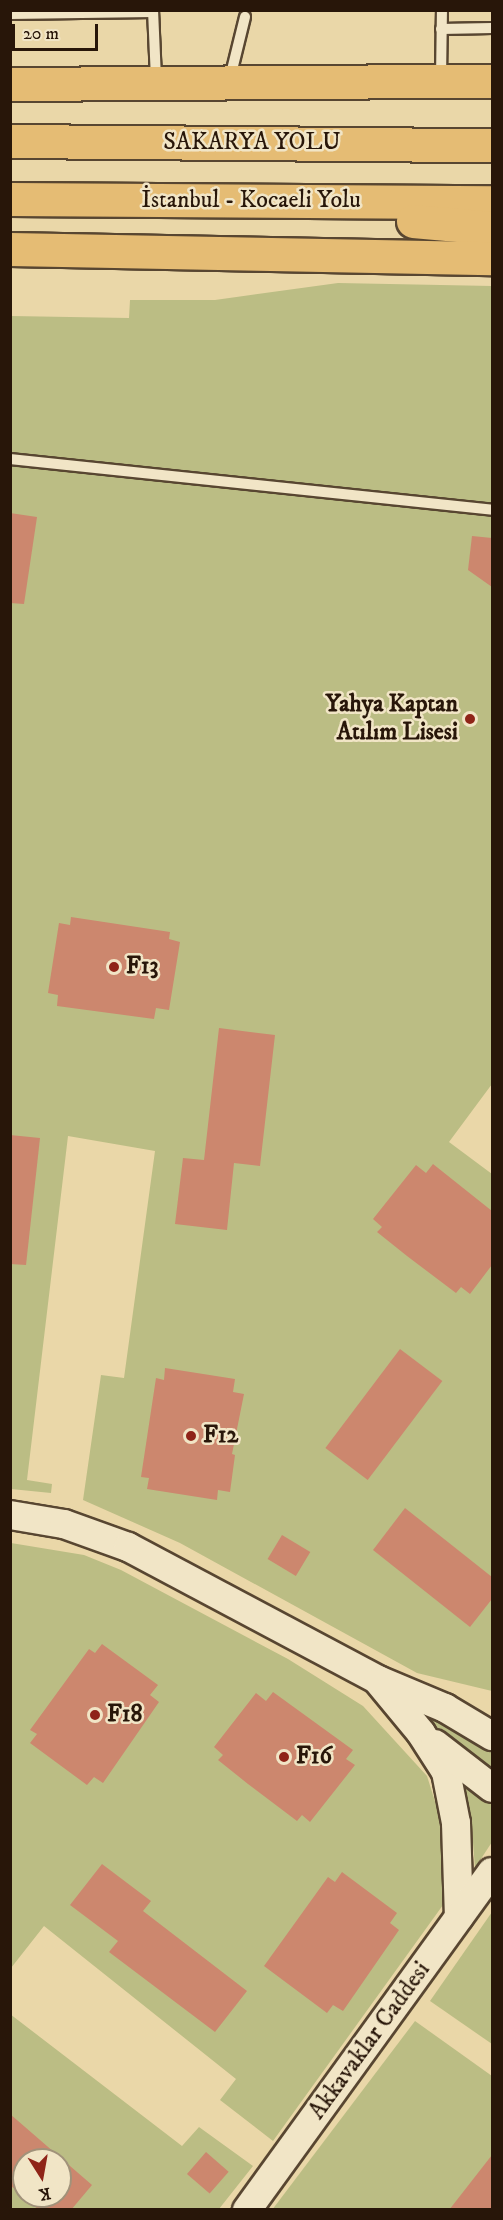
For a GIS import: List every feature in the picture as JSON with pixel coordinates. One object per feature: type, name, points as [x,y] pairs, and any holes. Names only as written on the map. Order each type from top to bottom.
[{"type":"highway","points":[[10,84],[492,81]]},
{"type":"highway","name":"SAKARYA YOLU","points":[[10,141],[492,145]]},
{"type":"highway","name":"İstanbul - Kocaeli Yolu","points":[[10,199],[492,202]]},
{"type":"highway","points":[[187,201],[492,228]]},
{"type":"highway","points":[[10,249],[492,258]]},
{"type":"street","points":[[10,1515],[64,1524],[128,1547],[378,1680],[445,1708],[492,1736]]},
{"type":"street","points":[[378,1680],[421,1733],[446,1772],[456,1823],[459,1917]]},
{"type":"street","points":[[445,1708],[492,1712]]},
{"type":"street","points":[[421,1733],[492,1788]]},
{"type":"street","name":"Akkavaklar Caddesi","points":[[247,2210],[492,1872]]},
{"type":"lane","points":[[441,82],[442,10]]},
{"type":"lane","points":[[10,14],[153,11],[156,82]]},
{"type":"lane","points":[[229,81],[245,18]]},
{"type":"lane","points":[[441,28],[492,28]]},
{"type":"lane","points":[[10,459],[492,510]]},
{"type":"green space","points":[[338,283],[492,286],[492,1084],[449,1142],[492,1174],[492,1691],[417,1673],[180,1543],[83,1500],[101,1375],[124,1378],[155,1151],[68,1136],[27,1480],[52,1484],[51,1493],[11,1489],[11,316],[129,318],[130,300],[215,300]]},
{"type":"green space","points":[[11,1543],[84,1555],[121,1570],[288,1659],[363,1706],[427,1776],[442,1824],[443,1905],[273,2141],[220,2100],[236,2079],[44,1926],[11,1968]]},
{"type":"green space","points":[[422,1712],[431,1714],[492,1748],[492,1778],[446,1741]]},
{"type":"green space","points":[[458,1776],[492,1803],[492,1842],[475,1868],[472,1830]]},
{"type":"green space","points":[[492,1912],[492,2044],[430,2001]]},
{"type":"green space","points":[[10,2014],[182,2146],[199,2127],[253,2166],[219,2209],[11,2209]]},
{"type":"green space","points":[[415,2021],[492,2076],[492,2209],[272,2210]]},
{"type":"building","points":[[10,513],[37,517],[24,604],[10,603]]},
{"type":"building","points":[[472,536],[492,538],[492,587],[468,570]]},
{"type":"building","name":"F13","points":[[71,917],[170,932],[169,939],[180,942],[169,1010],[156,1008],[154,1019],[57,1006],[58,995],[48,993],[59,923],[70,925]]},
{"type":"building","points":[[219,1028],[275,1035],[260,1166],[234,1163],[227,1230],[175,1224],[183,1158],[204,1160]]},
{"type":"building","points":[[10,1135],[40,1138],[26,1265],[10,1264]]},
{"type":"building","points":[[433,1164],[492,1211],[492,1265],[470,1294],[461,1287],[456,1293],[407,1256],[377,1232],[382,1227],[373,1219],[416,1165],[426,1173]]},
{"type":"building","points":[[400,1349],[442,1381],[368,1480],[325,1448]]},
{"type":"building","name":"F12","points":[[165,1368],[235,1379],[233,1392],[244,1394],[232,1454],[235,1455],[230,1492],[218,1490],[217,1500],[147,1489],[149,1478],[141,1477],[156,1378],[164,1380]]},
{"type":"building","points":[[405,1508],[492,1577],[492,1599],[470,1627],[373,1550]]},
{"type":"building","points":[[282,1535],[310,1552],[296,1576],[268,1559]]},
{"type":"building","name":"F18","points":[[102,1644],[158,1685],[150,1695],[159,1702],[103,1783],[94,1777],[87,1785],[30,1743],[37,1734],[30,1730],[89,1649],[95,1653]]},
{"type":"building","name":"F16","points":[[273,1692],[353,1750],[346,1759],[355,1765],[310,1822],[302,1815],[297,1821],[248,1784],[218,1760],[223,1755],[214,1747],[256,1693],[266,1701]]},
{"type":"building","points":[[102,1864],[151,1901],[143,1911],[247,1991],[215,2032],[109,1952],[118,1941],[70,1905]]},
{"type":"building","points":[[342,1872],[397,1913],[390,1923],[399,1930],[343,2011],[333,2005],[327,2013],[264,1966],[328,1877],[335,1882]]},
{"type":"building","points":[[10,2114],[49,2148],[12,2148],[12,2187],[10,2185]]},
{"type":"building","points":[[206,2152],[229,2172],[210,2194],[187,2174]]},
{"type":"building","points":[[492,2155],[492,2210],[449,2210]]},
{"type":"building","points":[[72,2168],[92,2185],[71,2210],[39,2210],[37,2208],[72,2208]]},
{"type":"place","name":"Yahya Kaptan Atılım Lisesi","points":[[470,719]]},
{"type":"place","name":"F13","points":[[114,967]]},
{"type":"place","name":"F12","points":[[191,1436]]},
{"type":"place","name":"F18","points":[[95,1715]]},
{"type":"place","name":"F16","points":[[284,1757]]}]
